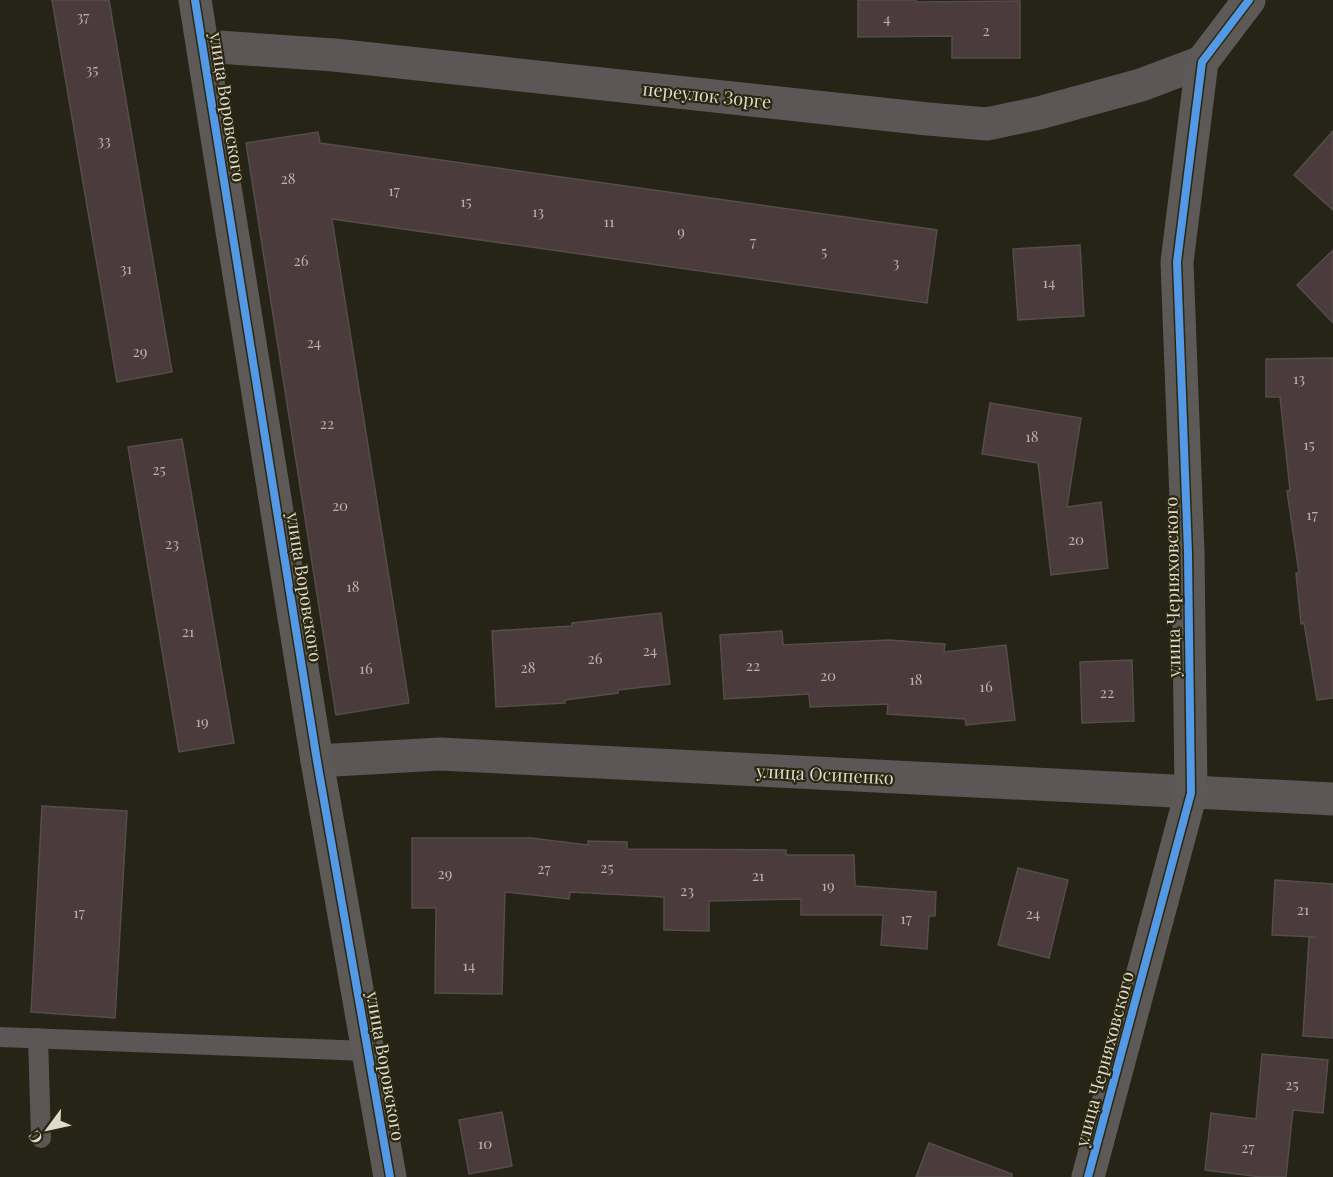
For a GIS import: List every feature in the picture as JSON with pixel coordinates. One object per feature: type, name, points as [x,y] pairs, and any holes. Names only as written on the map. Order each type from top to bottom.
[{"type":"street","name":"улица Воровского","points":[[195,0],[317,761],[390,1177]]},
{"type":"street","points":[[1202,62],[1249,0]]},
{"type":"street","name":"переулок Зорге","points":[[204,46],[356,57],[987,124],[1039,113],[1141,85],[1202,62]]},
{"type":"street","name":"улица Черняховского","points":[[1089,1177],[1191,792],[1188,553],[1177,262],[1202,62]]},
{"type":"street","name":"улица Осипенко","points":[[317,761],[440,754],[1333,799]]},
{"type":"lane","points":[[0,1037],[368,1050]]},
{"type":"lane","points":[[38,1038],[42,1138]]},
{"type":"building","points":[[52,0],[109,0],[172,372],[117,382]]},
{"type":"building","points":[[858,0],[1020,1],[1020,58],[952,58],[952,36],[858,37]]},
{"type":"building","points":[[1333,131],[1333,210],[1294,175]]},
{"type":"building","points":[[318,132],[320,143],[937,230],[927,303],[332,219],[409,703],[336,715],[246,143]]},
{"type":"building","points":[[1080,245],[1084,316],[1018,320],[1013,249]]},
{"type":"building","points":[[1333,250],[1333,323],[1297,285]]},
{"type":"building","points":[[1333,358],[1333,698],[1317,700],[1304,623],[1301,624],[1296,573],[1299,573],[1287,491],[1290,490],[1280,397],[1266,397],[1266,359]]},
{"type":"building","points":[[990,403],[1081,418],[1067,507],[1101,502],[1108,568],[1051,575],[1038,463],[982,454]]},
{"type":"building","points":[[182,439],[234,743],[179,752],[128,447]]},
{"type":"building","points":[[661,613],[670,684],[618,690],[618,693],[565,700],[565,703],[496,707],[492,631],[572,626],[572,623]]},
{"type":"building","points":[[782,631],[783,645],[889,640],[945,644],[944,652],[1006,645],[1015,720],[966,725],[965,719],[887,714],[888,704],[810,707],[809,694],[724,699],[720,635]]},
{"type":"building","points":[[1132,660],[1134,721],[1082,723],[1080,662]]},
{"type":"building","points":[[42,806],[127,811],[115,1018],[31,1012]]},
{"type":"building","points":[[412,838],[531,838],[588,845],[588,841],[627,842],[627,849],[786,850],[786,855],[854,855],[855,886],[936,892],[935,916],[929,916],[927,949],[881,945],[883,915],[801,915],[801,899],[709,901],[709,931],[664,930],[664,897],[570,892],[569,899],[505,892],[502,994],[435,993],[436,908],[412,908]]},
{"type":"building","points":[[1018,868],[1068,880],[1049,958],[998,945]]},
{"type":"building","points":[[1275,880],[1333,884],[1333,1038],[1303,1036],[1309,937],[1316,937],[1272,935]]},
{"type":"building","points":[[1262,1054],[1328,1060],[1323,1113],[1293,1110],[1286,1177],[1261,1177],[1205,1170],[1211,1113],[1256,1119]]},
{"type":"building","points":[[502,1112],[512,1166],[469,1174],[459,1120]]},
{"type":"building","points":[[929,1143],[1012,1174],[1012,1177],[916,1177]]},
{"type":"cycle path","points":[[195,0],[317,761],[390,1177]]},
{"type":"cycle path","points":[[1088,1177],[1191,793],[1188,553],[1177,262],[1202,62],[1249,0]]}]
